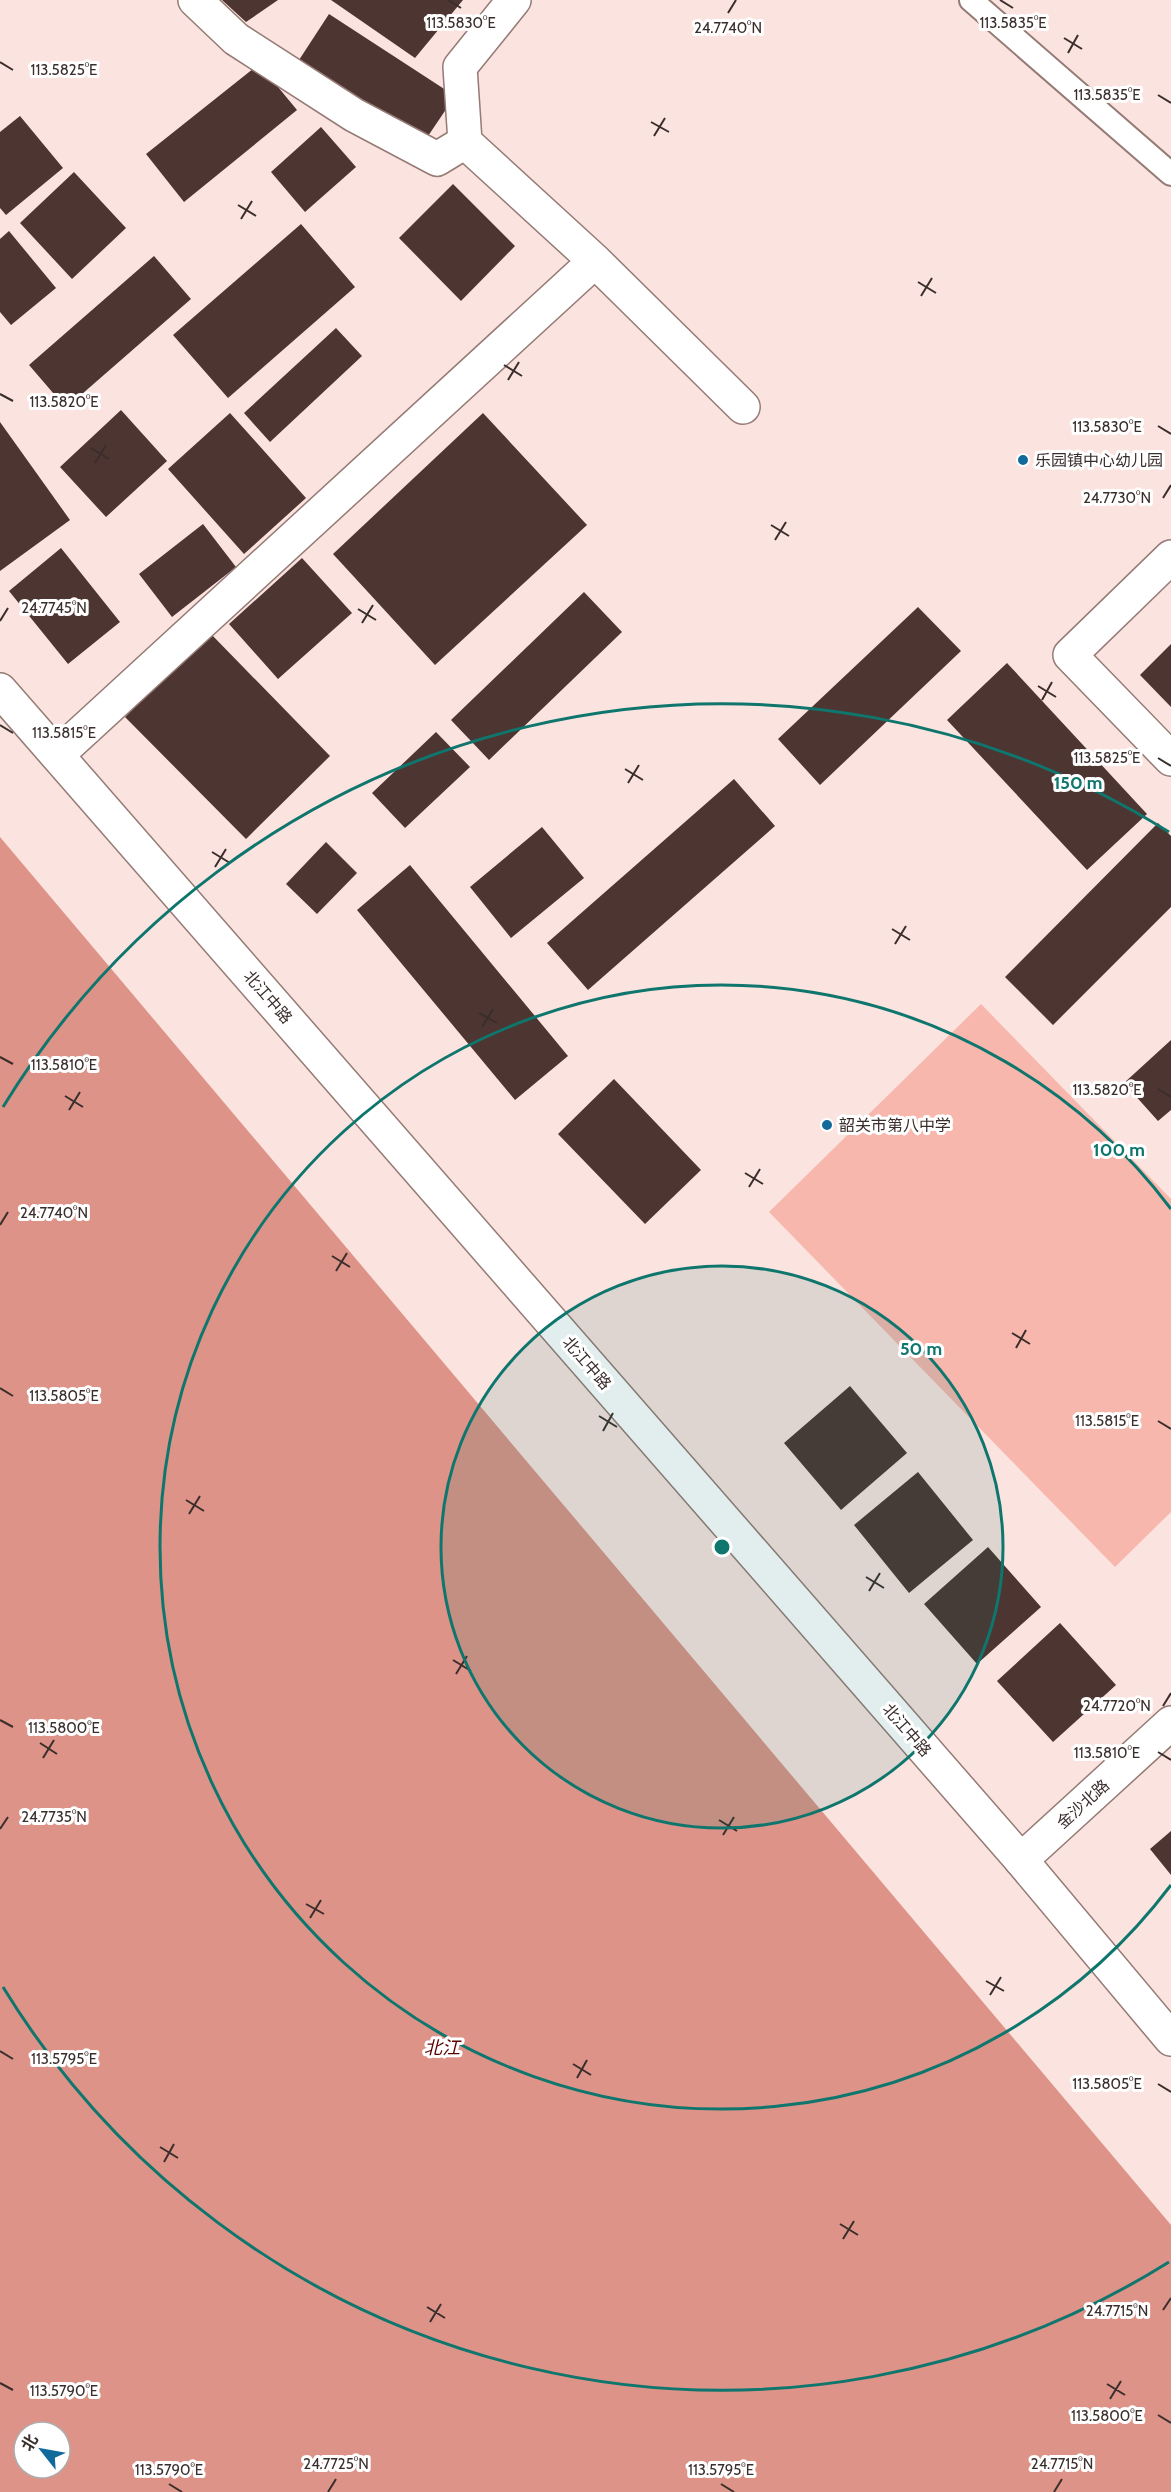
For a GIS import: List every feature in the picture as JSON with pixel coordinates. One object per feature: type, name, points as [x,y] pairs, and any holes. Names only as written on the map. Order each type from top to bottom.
[{"type":"street","points":[[195,0],[236,39],[354,115],[437,159],[465,142]]},
{"type":"street","points":[[514,0],[460,67],[465,142],[595,261],[742,407]]},
{"type":"street","points":[[57,755],[595,261]]},
{"type":"street","points":[[1171,557],[1070,655],[1171,759]]},
{"type":"street","name":"北江中路","points":[[0,690],[1021,1860],[1171,2039]]},
{"type":"street","name":"金沙北路","points":[[1021,1860],[1171,1723]]},
{"type":"lane","points":[[971,0],[1171,174]]},
{"type":"shaded area","points":[[981,1004],[1171,1199],[1171,1512],[1115,1567],[769,1212]]},
{"type":"water","name":"北江","points":[[0,837],[1171,2225],[1171,2492],[0,2492]]},
{"type":"building","points":[[222,0],[278,0],[246,22]]},
{"type":"building","points":[[331,0],[463,0],[415,58]]},
{"type":"building","points":[[329,14],[455,96],[424,142],[299,60]]},
{"type":"building","points":[[259,64],[297,110],[184,202],[146,154]]},
{"type":"building","points":[[20,116],[63,168],[6,215],[0,208],[0,132]]},
{"type":"building","points":[[321,127],[356,167],[305,212],[271,172]]},
{"type":"building","points":[[74,172],[126,228],[72,279],[20,223]]},
{"type":"building","points":[[453,184],[515,246],[461,301],[399,238]]},
{"type":"building","points":[[301,224],[355,287],[228,398],[173,335]]},
{"type":"building","points":[[9,231],[56,288],[11,325],[0,312],[0,239]]},
{"type":"building","points":[[154,256],[191,299],[66,408],[29,365]]},
{"type":"building","points":[[336,328],[362,356],[270,442],[244,413]]},
{"type":"building","points":[[121,410],[167,461],[106,517],[60,467]]},
{"type":"building","points":[[230,413],[306,498],[244,554],[168,469]]},
{"type":"building","points":[[483,413],[587,525],[435,665],[333,554]]},
{"type":"building","points":[[0,422],[70,520],[0,571]]},
{"type":"building","points":[[203,524],[236,567],[172,617],[139,574]]},
{"type":"building","points":[[61,548],[120,622],[68,664],[9,591]]},
{"type":"building","points":[[302,558],[352,613],[278,679],[229,624]]},
{"type":"building","points":[[584,592],[622,632],[489,760],[451,720]]},
{"type":"building","points":[[918,607],[961,651],[820,785],[778,739]]},
{"type":"building","points":[[210,633],[330,756],[246,839],[125,717]]},
{"type":"building","points":[[1171,644],[1171,707],[1140,675]]},
{"type":"building","points":[[1007,663],[1147,814],[1087,870],[947,720]]},
{"type":"building","points":[[436,732],[470,767],[405,828],[372,793]]},
{"type":"building","points":[[734,779],[775,826],[588,990],[547,943]]},
{"type":"building","points":[[1158,823],[1171,836],[1171,907],[1053,1025],[1005,977]]},
{"type":"building","points":[[542,827],[584,878],[511,938],[470,887]]},
{"type":"building","points":[[326,842],[357,873],[317,914],[286,884]]},
{"type":"building","points":[[410,865],[568,1056],[515,1100],[357,910]]},
{"type":"building","points":[[1171,1040],[1171,1110],[1158,1121],[1124,1083]]},
{"type":"building","points":[[614,1079],[701,1170],[645,1224],[558,1134]]},
{"type":"building","points":[[850,1386],[907,1453],[841,1510],[784,1443]]},
{"type":"building","points":[[918,1472],[973,1540],[909,1593],[854,1525]]},
{"type":"building","points":[[988,1547],[1041,1607],[977,1664],[924,1604]]},
{"type":"building","points":[[1060,1623],[1116,1685],[1053,1742],[997,1681]]},
{"type":"building","points":[[1171,1831],[1171,1875],[1150,1849]]},
{"type":"place","name":"乐园镇中心幼儿园","points":[[1023,460]]},
{"type":"place","name":"韶关市第八中学","points":[[827,1125]]}]
